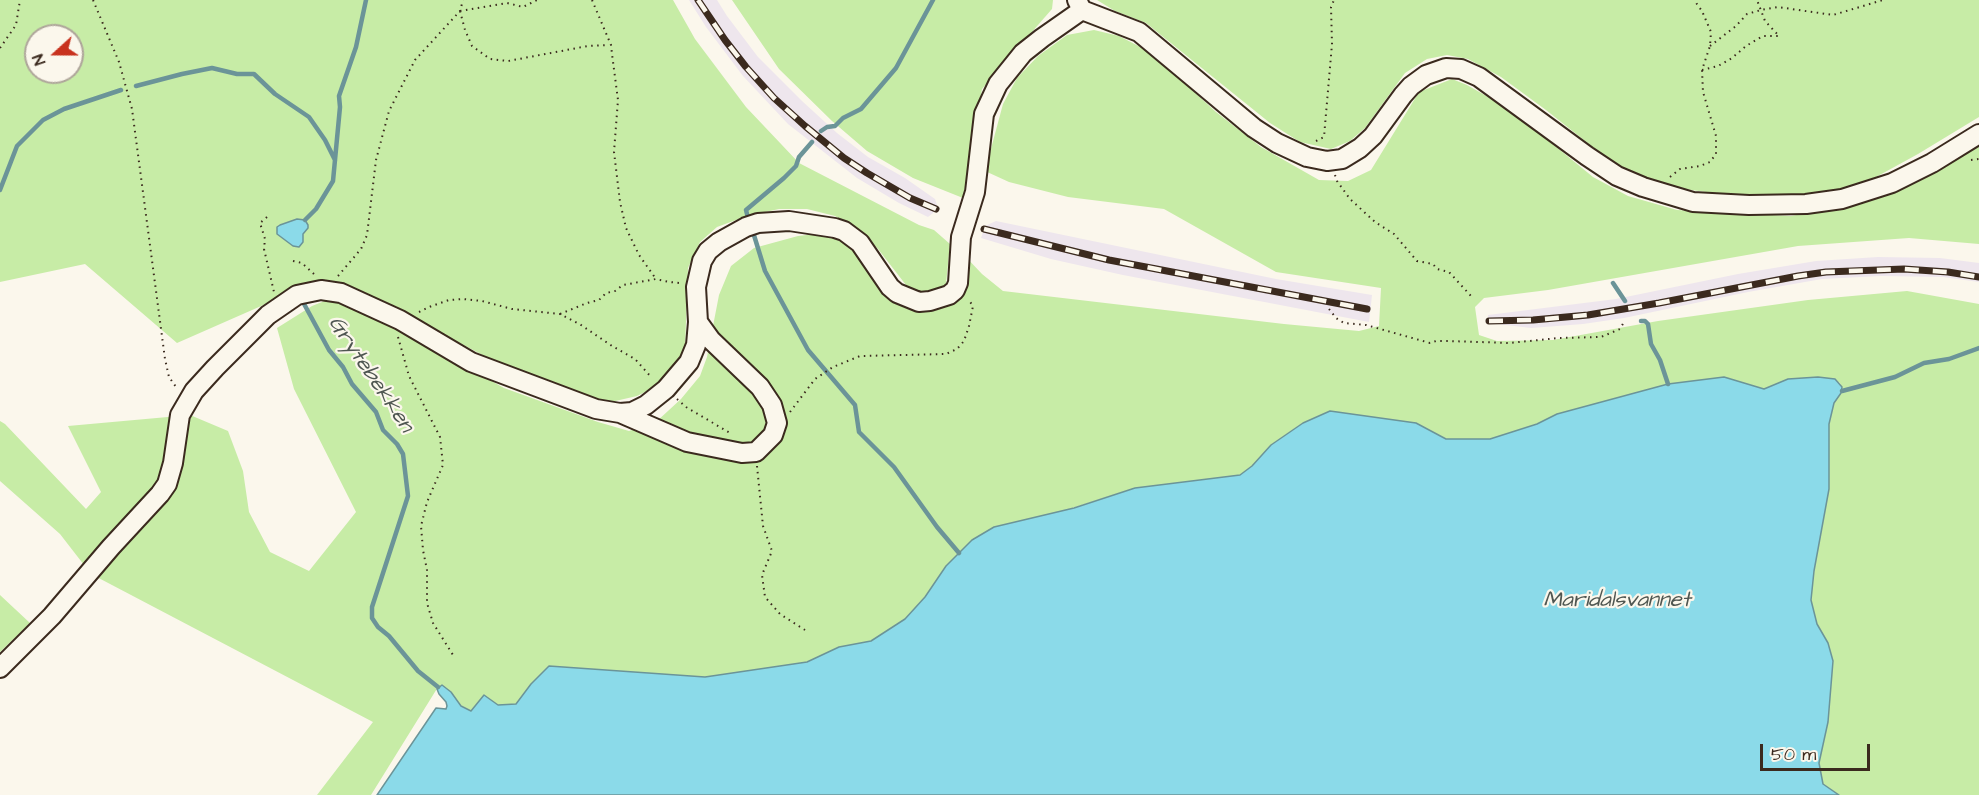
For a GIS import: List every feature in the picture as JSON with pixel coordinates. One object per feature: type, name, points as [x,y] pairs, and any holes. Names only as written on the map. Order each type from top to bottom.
[{"type":"lane","points":[[0,668],[52,616],[160,494],[167,484],[173,464],[178,422],[187,402],[215,368],[268,315],[297,295],[312,290],[331,290],[340,293],[400,320],[471,362],[596,409],[621,413],[632,412],[646,405],[666,389],[689,362],[696,345],[698,322],[696,287],[702,261],[708,251],[719,242],[746,227],[758,223],[789,221],[835,228],[851,236],[867,251],[890,288],[919,302],[949,295],[958,284],[961,237],[975,192],[984,114],[998,84],[1023,53],[1079,5],[1139,32],[1254,128],[1307,158],[1331,161],[1342,159],[1373,136],[1403,95],[1419,79],[1439,69],[1453,68],[1479,77],[1617,176],[1637,185],[1693,202],[1718,204],[1823,202],[1858,194],[1892,183],[1932,163],[1979,134]]},
{"type":"lane","points":[[621,413],[687,442],[742,453],[756,452],[773,435],[777,423],[772,405],[760,387],[711,340],[698,322]]},
{"type":"path","points":[[0,48],[16,25],[20,0]]},
{"type":"path","points":[[93,0],[119,62],[132,109],[165,359],[169,376],[187,402]]},
{"type":"path","points":[[337,278],[361,249],[367,235],[376,160],[389,111],[415,60],[459,11],[463,0]]},
{"type":"path","points":[[459,11],[507,3],[523,7],[537,0]]},
{"type":"path","points":[[592,0],[611,45],[618,100],[615,152],[620,202],[626,228],[639,255],[656,279]]},
{"type":"path","points":[[1307,158],[1312,142],[1324,137],[1332,44],[1331,8],[1334,0]]},
{"type":"path","points":[[1664,194],[1669,178],[1674,173],[1680,169],[1710,162],[1716,154],[1716,136],[1703,92],[1702,70],[1710,46],[1711,32],[1702,11],[1694,0]]},
{"type":"path","points":[[1702,70],[1718,66],[1763,36],[1779,36],[1769,27],[1757,0]]},
{"type":"path","points":[[1710,46],[1736,27],[1747,15],[1761,10],[1778,7],[1833,15],[1883,0]]},
{"type":"path","points":[[459,11],[472,46],[490,59],[507,61],[588,46],[611,45]]},
{"type":"path","points":[[1331,161],[1337,181],[1350,199],[1375,222],[1394,234],[1417,261],[1433,264],[1437,269],[1449,272],[1471,296]]},
{"type":"path","points":[[267,217],[260,223],[265,238],[264,249],[274,293],[281,305]]},
{"type":"path","points":[[293,261],[302,263],[321,282],[312,290]]},
{"type":"path","points":[[560,314],[599,300],[606,293],[615,291],[623,285],[656,279],[696,287]]},
{"type":"path","points":[[777,423],[793,409],[815,379],[860,356],[946,354],[957,349],[964,341],[973,306],[958,284]]},
{"type":"path","points":[[453,655],[433,623],[427,603],[427,570],[421,526],[427,502],[443,465],[440,437],[405,366],[400,342],[394,328],[395,323],[448,300],[482,301],[512,309],[560,314],[635,359],[686,407],[736,437]]},
{"type":"path","points":[[1329,309],[1336,318],[1344,323],[1366,325],[1430,343],[1448,341],[1509,343],[1601,337],[1620,329],[1625,320]]},
{"type":"path","points":[[756,452],[763,526],[772,551],[762,575],[765,597],[780,614],[805,630]]},
{"type":"shaded area","points":[[689,0],[717,0],[758,57],[802,101],[868,157],[905,178],[935,199],[937,205],[933,213],[928,217],[857,178],[788,124],[743,76]]},
{"type":"shaded area","points":[[996,221],[1276,279],[1372,295],[1369,322],[1123,275],[1051,259],[981,238],[985,226]]},
{"type":"shaded area","points":[[1878,257],[1940,258],[1979,263],[1979,282],[1943,277],[1881,276],[1822,279],[1583,324],[1531,328],[1489,323],[1488,315],[1616,299],[1816,261]]},
{"type":"green space","points":[[0,0],[673,0],[695,39],[746,107],[799,163],[919,225],[934,230],[950,244],[946,284],[936,294],[921,294],[906,285],[878,249],[858,230],[835,216],[807,209],[779,209],[747,216],[717,227],[700,242],[688,268],[685,348],[678,365],[659,385],[637,396],[611,402],[583,397],[507,368],[407,315],[309,285],[177,343],[85,264],[0,282]]},
{"type":"green space","points":[[732,0],[1053,0],[1052,9],[982,89],[963,198],[913,178],[867,151],[832,121],[779,69]]},
{"type":"green space","points":[[1097,0],[1979,0],[1979,117],[1876,177],[1833,192],[1779,197],[1721,194],[1669,187],[1636,176],[1609,160],[1501,77],[1468,59],[1447,55],[1427,59],[1405,73],[1365,128],[1350,141],[1331,149],[1300,142],[1270,123],[1146,23],[1115,11]]},
{"type":"green space","points":[[1094,30],[1119,36],[1152,53],[1216,112],[1261,147],[1319,180],[1348,181],[1371,170],[1419,92],[1452,79],[1511,110],[1593,177],[1628,196],[1677,210],[1791,216],[1830,209],[1912,182],[1979,145],[1979,244],[1909,238],[1798,246],[1548,290],[1484,298],[1475,307],[1479,335],[1497,341],[1553,340],[1658,321],[1808,300],[1907,291],[1979,304],[1979,795],[1832,795],[1823,784],[1819,763],[1828,722],[1833,661],[1828,643],[1817,624],[1811,600],[1829,489],[1829,424],[1834,403],[1842,390],[1840,383],[1832,379],[1818,377],[1788,379],[1764,389],[1724,377],[1668,384],[1557,414],[1537,424],[1490,439],[1446,439],[1416,423],[1303,423],[1271,445],[1252,466],[1240,475],[1135,488],[972,540],[946,566],[925,597],[905,619],[871,641],[839,647],[807,662],[705,677],[549,666],[509,734],[450,699],[438,687],[371,795],[317,795],[373,722],[91,574],[60,534],[0,481],[0,421],[86,509],[101,492],[68,426],[190,415],[228,431],[243,471],[249,512],[270,552],[309,571],[356,512],[294,389],[277,328],[312,306],[327,300],[342,300],[387,322],[504,388],[629,431],[656,422],[681,399],[700,376],[707,357],[719,295],[731,266],[754,248],[798,236],[834,232],[858,247],[881,280],[942,302],[965,256],[1003,291],[1359,331],[1379,326],[1381,288],[1276,272],[1164,209],[1068,197],[1009,182],[985,171],[1003,104],[1017,78],[1038,56],[1067,35]]},
{"type":"green space","points":[[0,595],[30,623],[0,652]]},
{"type":"water","points":[[297,219],[305,220],[308,225],[303,234],[303,242],[299,247],[293,246],[277,234],[277,227]]},
{"type":"water","name":"Maridalsvannet","points":[[1724,377],[1764,389],[1788,379],[1818,377],[1835,379],[1842,387],[1834,403],[1829,424],[1829,489],[1811,600],[1817,624],[1828,643],[1833,661],[1828,722],[1819,763],[1823,784],[1839,795],[377,795],[436,708],[446,709],[446,702],[437,689],[442,685],[451,692],[461,706],[471,711],[484,695],[498,705],[516,704],[549,666],[705,677],[807,662],[839,647],[871,641],[905,619],[925,597],[946,566],[972,540],[994,527],[1074,508],[1135,488],[1240,475],[1252,466],[1271,445],[1303,423],[1330,411],[1416,423],[1446,439],[1490,439],[1537,424],[1557,414],[1668,384]]},
{"type":"waterway","name":"Grytebekken","points":[[305,220],[316,209],[333,181],[339,96],[356,47],[366,0]]},
{"type":"waterway","points":[[821,131],[835,126],[843,118],[861,109],[896,68],[933,0]]},
{"type":"waterway","points":[[136,86],[212,68],[237,74],[254,74],[275,94],[309,117],[335,160]]},
{"type":"waterway","points":[[0,190],[17,146],[43,120],[64,109],[121,90]]},
{"type":"waterway","points":[[748,218],[746,210],[796,166],[799,157],[812,142]]},
{"type":"waterway","points":[[753,232],[765,271],[808,350],[855,405],[859,432],[894,467],[937,527],[959,553]]},
{"type":"waterway","points":[[1613,283],[1625,301]]},
{"type":"waterway","name":"Grytebekken","points":[[303,302],[329,350],[343,367],[352,384],[376,412],[383,430],[403,454],[408,496],[372,607],[372,618],[418,671],[438,687]]},
{"type":"waterway","points":[[1641,321],[1648,324],[1651,344],[1660,360],[1668,384]]},
{"type":"waterway","points":[[1842,391],[1895,377],[1924,363],[1949,359],[1979,348]]},
{"type":"railway","points":[[698,0],[746,67],[774,98],[805,126],[844,158],[867,173],[910,198],[936,209]]},
{"type":"railway","points":[[984,229],[1109,260],[1367,309]]},
{"type":"railway","points":[[1489,321],[1588,315],[1826,272],[1904,269],[1979,277]]}]
